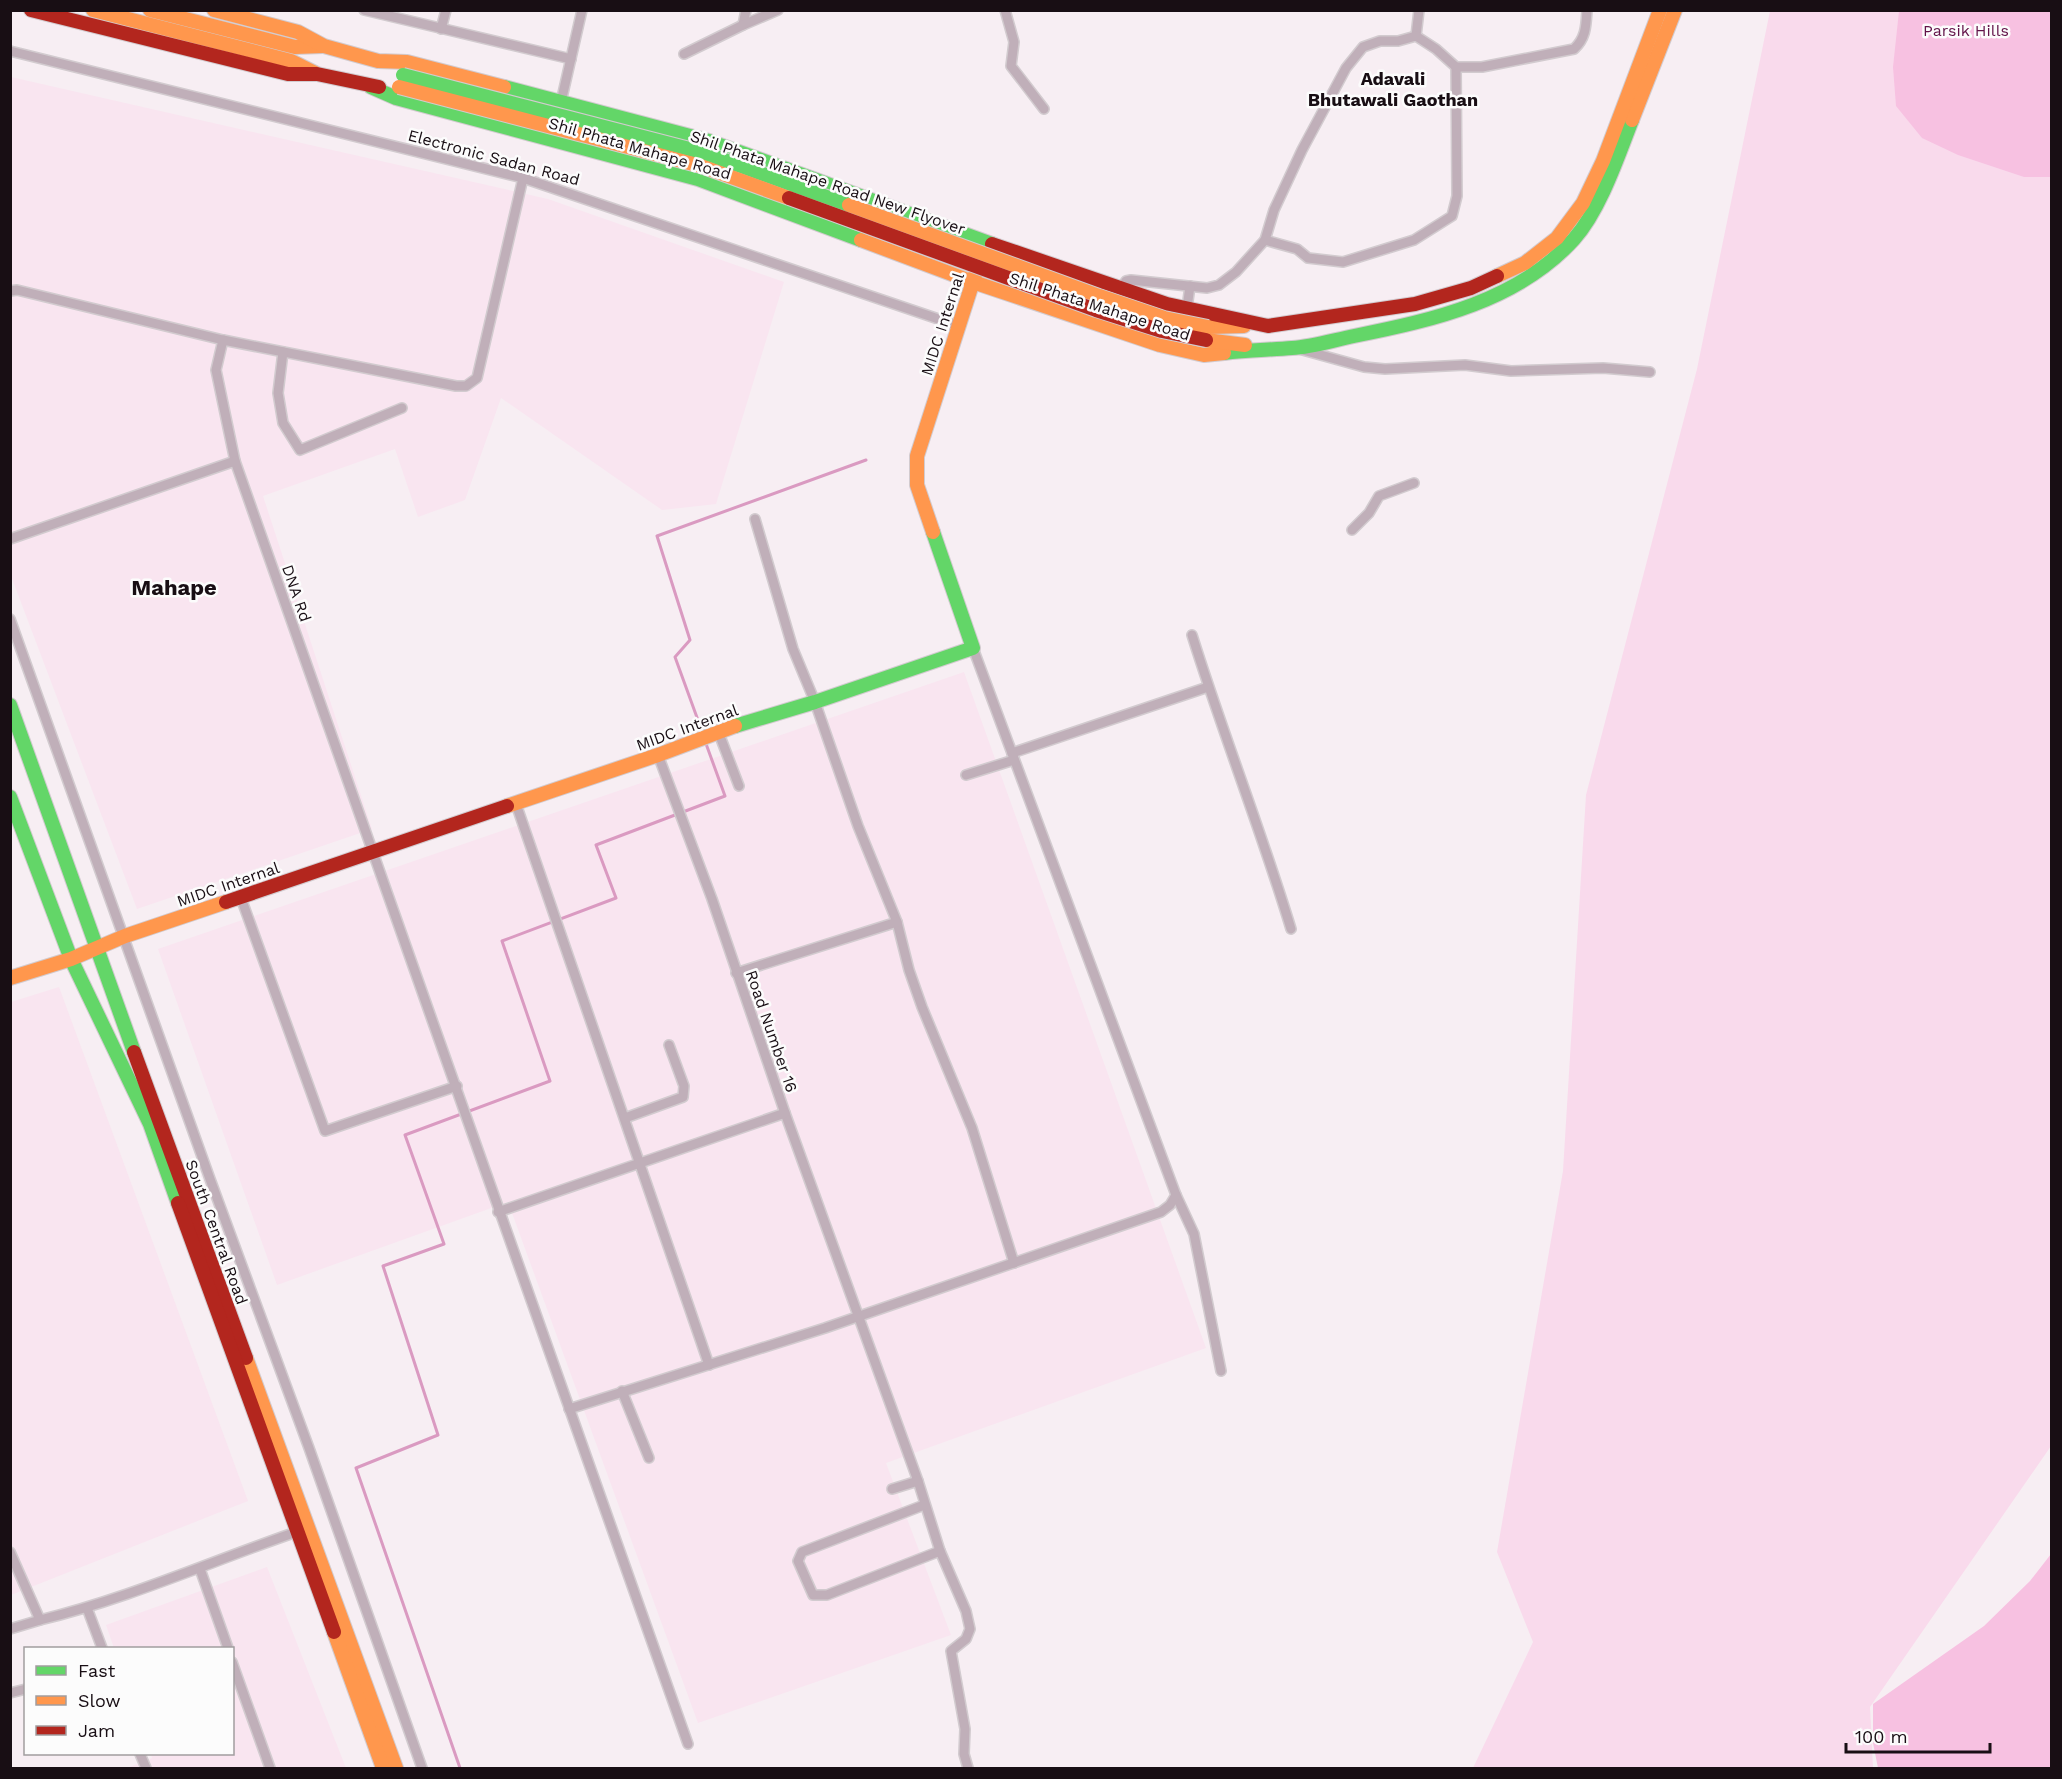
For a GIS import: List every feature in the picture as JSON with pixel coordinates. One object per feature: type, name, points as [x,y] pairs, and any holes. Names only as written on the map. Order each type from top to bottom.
[{"type":"main road","points":[[31,10],[288,74],[317,74]]},
{"type":"main road","points":[[93,10],[291,61],[317,74],[371,87]]},
{"type":"main road","points":[[150,10],[295,47],[324,46]]},
{"type":"main road","points":[[214,10],[298,32],[324,46],[378,61]]},
{"type":"main road","name":"Shil Phata Mahape Road","points":[[378,61],[407,62],[709,141],[986,242],[1167,304],[1268,326],[1415,304],[1471,288],[1525,263],[1557,238],[1582,202],[1603,161],[1660,10]]},
{"type":"main road","name":"Shil Phata Mahape Road","points":[[371,87],[396,98],[698,179],[973,282],[1105,328],[1160,345],[1204,355],[1269,348],[1293,348],[1395,328],[1471,307],[1503,293],[1533,274],[1576,237],[1587,220],[1610,177],[1675,10]]},
{"type":"main road","name":"Shil Phata Mahape Road New Flyover","points":[[378,61],[401,81]]},
{"type":"main road","name":"Shil Phata Mahape Road New Flyover","points":[[371,87],[401,81],[705,153],[1099,296],[1207,333],[1269,348]]},
{"type":"main road","name":"MIDC Internal","points":[[10,978],[71,959],[125,936],[658,755],[718,731],[815,702],[973,648],[917,484],[917,456],[986,242]]},
{"type":"main road","name":"Shil Phata Mahape Road New Flyover","points":[[1207,333],[1268,326]]},
{"type":"main road","name":"South Central Road","points":[[10,705],[303,1529],[383,1768]]},
{"type":"main road","name":"South Central Road","points":[[10,797],[71,959],[150,1124],[396,1768]]},
{"type":"street","points":[[364,10],[571,59]]},
{"type":"street","points":[[441,28],[446,10]]},
{"type":"street","points":[[561,102],[582,10]]},
{"type":"street","points":[[743,25],[746,10]]},
{"type":"street","points":[[684,54],[778,10]]},
{"type":"street","points":[[1005,10],[1014,42],[1011,66],[1044,109]]},
{"type":"street","points":[[1416,36],[1419,10]]},
{"type":"street","points":[[1105,328],[1120,288],[1125,281],[1207,288],[1219,285],[1236,272],[1265,240],[1274,210],[1346,68],[1363,47],[1380,41],[1416,36],[1436,49],[1456,68],[1482,67],[1575,49],[1582,42],[1586,31],[1587,10]]},
{"type":"street","name":"Electronic Sadan Road","points":[[10,51],[523,178],[959,326]]},
{"type":"street","points":[[1265,240],[1297,249],[1308,258],[1342,262],[1414,240],[1452,216],[1457,196],[1456,68]]},
{"type":"street","points":[[10,291],[17,290],[223,340],[456,386],[466,386],[477,378],[523,178]]},
{"type":"street","points":[[1187,308],[1190,286]]},
{"type":"street","name":"DNA Rd","points":[[223,340],[216,370],[235,461],[458,1089],[498,1212],[688,1744]]},
{"type":"street","points":[[1293,348],[1364,367],[1385,369],[1465,365],[1511,371],[1603,368],[1650,372]]},
{"type":"street","points":[[283,352],[278,393],[283,423],[300,450],[402,408]]},
{"type":"street","points":[[10,539],[235,461]]},
{"type":"street","points":[[1352,531],[1369,513],[1379,496],[1414,483]]},
{"type":"street","points":[[755,519],[793,649],[815,702],[858,826],[897,922],[909,970],[922,1007],[972,1128],[1014,1263]]},
{"type":"street","points":[[10,619],[422,1768]]},
{"type":"street","points":[[1192,635],[1291,929]]},
{"type":"street","points":[[973,648],[1176,1195],[1194,1234],[1221,1371]]},
{"type":"street","points":[[966,775],[1208,687]]},
{"type":"street","points":[[718,731],[739,786]]},
{"type":"street","name":"Road Number 16","points":[[658,755],[681,814],[784,1113],[918,1481],[940,1551],[966,1611],[970,1629],[966,1639],[951,1651],[965,1729],[964,1754],[968,1768]]},
{"type":"street","points":[[516,804],[709,1365]]},
{"type":"street","points":[[240,898],[325,1131],[458,1089]]},
{"type":"street","points":[[736,973],[897,922]]},
{"type":"street","points":[[625,1118],[683,1097],[684,1086],[669,1045]]},
{"type":"street","points":[[498,1212],[784,1113]]},
{"type":"street","points":[[569,1409],[858,1317],[1161,1212],[1170,1206],[1176,1195]]},
{"type":"street","points":[[622,1391],[649,1458]]},
{"type":"street","points":[[892,1489],[918,1481]]},
{"type":"street","points":[[924,1505],[802,1552],[798,1560],[813,1595],[819,1596],[827,1595],[940,1551]]},
{"type":"street","points":[[10,1629],[87,1608],[200,1569],[303,1529]]},
{"type":"street","points":[[10,1552],[40,1620]]},
{"type":"street","points":[[200,1569],[228,1647]]},
{"type":"street","points":[[87,1608],[102,1647]]},
{"type":"street","points":[[234,1668],[270,1768]]},
{"type":"shaded area","points":[[11,77],[548,199],[784,282],[716,504],[662,510],[501,398],[465,500],[418,517],[395,449],[263,496],[372,829],[137,909],[11,576]]},
{"type":"shaded area","points":[[964,672],[1206,1348],[886,1463],[951,1635],[698,1723],[508,1202],[277,1285],[158,949]]},
{"type":"shaded area","points":[[59,987],[248,1501],[11,1595],[11,1002]]},
{"type":"shaded area","points":[[267,1567],[346,1768],[127,1768],[152,1758],[151,1755],[234,1755],[234,1647],[114,1647],[106,1625]]},
{"type":"green space","name":"Parsik Hills","points":[[1770,11],[2051,11],[2051,1446],[1870,1707],[1873,1768],[1473,1768],[1533,1642],[1497,1552],[1563,1171],[1586,795],[1697,369]]},
{"type":"green space","name":"Parsik Hills","points":[[1899,11],[2051,11],[2051,177],[2024,177],[1958,155],[1922,138],[1896,106],[1893,67]]},
{"type":"green space","points":[[2051,1554],[2051,1768],[1878,1768],[1873,1743],[1873,1704],[1984,1626],[2030,1581]]},
{"type":"waterway","points":[[703,734],[675,657],[690,640],[657,536],[866,460]]},
{"type":"waterway","points":[[460,1768],[356,1468],[438,1435],[383,1266],[444,1244],[405,1135],[550,1081],[502,941],[616,898],[596,845],[725,796],[705,741]]},
{"type":"traffic: fast","points":[[403,75],[705,153],[849,205]]},
{"type":"traffic: fast","points":[[371,87],[396,98],[698,179],[861,240]]},
{"type":"traffic: fast","points":[[504,87],[709,141],[992,244]]},
{"type":"traffic: fast","points":[[1224,353],[1307,346],[1414,323],[1444,315],[1501,293],[1552,260],[1574,239],[1600,198],[1632,120]]},
{"type":"traffic: fast","points":[[735,726],[815,702],[973,648],[933,532]]},
{"type":"traffic: fast","points":[[10,705],[134,1052]]},
{"type":"traffic: fast","points":[[10,797],[71,959],[150,1124],[178,1203]]},
{"type":"traffic: slow","points":[[93,10],[291,61],[315,73]]},
{"type":"traffic: slow","points":[[150,10],[295,47],[323,46]]},
{"type":"traffic: slow","points":[[214,10],[298,32],[324,46],[378,61],[407,62],[504,87]]},
{"type":"traffic: slow","points":[[1497,276],[1525,263],[1557,238],[1583,203],[1603,161],[1660,10]]},
{"type":"traffic: slow","points":[[1632,120],[1675,10]]},
{"type":"traffic: slow","points":[[399,87],[701,166],[789,198]]},
{"type":"traffic: slow","points":[[849,205],[1099,296],[1164,318],[1208,327]]},
{"type":"traffic: slow","points":[[861,240],[973,282],[1160,345],[1204,355],[1224,353]]},
{"type":"traffic: slow","points":[[933,532],[917,485],[917,456],[976,272]]},
{"type":"traffic: slow","points":[[1208,327],[1244,326]]},
{"type":"traffic: slow","points":[[1206,340],[1245,345]]},
{"type":"traffic: slow","points":[[507,806],[658,755],[735,726]]},
{"type":"traffic: slow","points":[[10,978],[71,959],[125,936],[226,902]]},
{"type":"traffic: slow","points":[[246,1358],[396,1768]]},
{"type":"traffic: slow","points":[[334,1632],[383,1768]]},
{"type":"traffic: jam","points":[[31,10],[288,74],[317,74],[379,87]]},
{"type":"traffic: jam","points":[[789,198],[1096,310],[1162,331],[1206,340]]},
{"type":"traffic: jam","points":[[992,244],[1167,304],[1268,326],[1415,304],[1471,288],[1497,276]]},
{"type":"traffic: jam","points":[[226,902],[507,806]]},
{"type":"traffic: jam","points":[[134,1052],[246,1358]]},
{"type":"traffic: jam","points":[[178,1203],[334,1632]]},
{"type":"district","name":"Adavali Bhutawali Gaothan","points":[[1393,89]]},
{"type":"district","name":"Mahape","points":[[174,587]]}]
